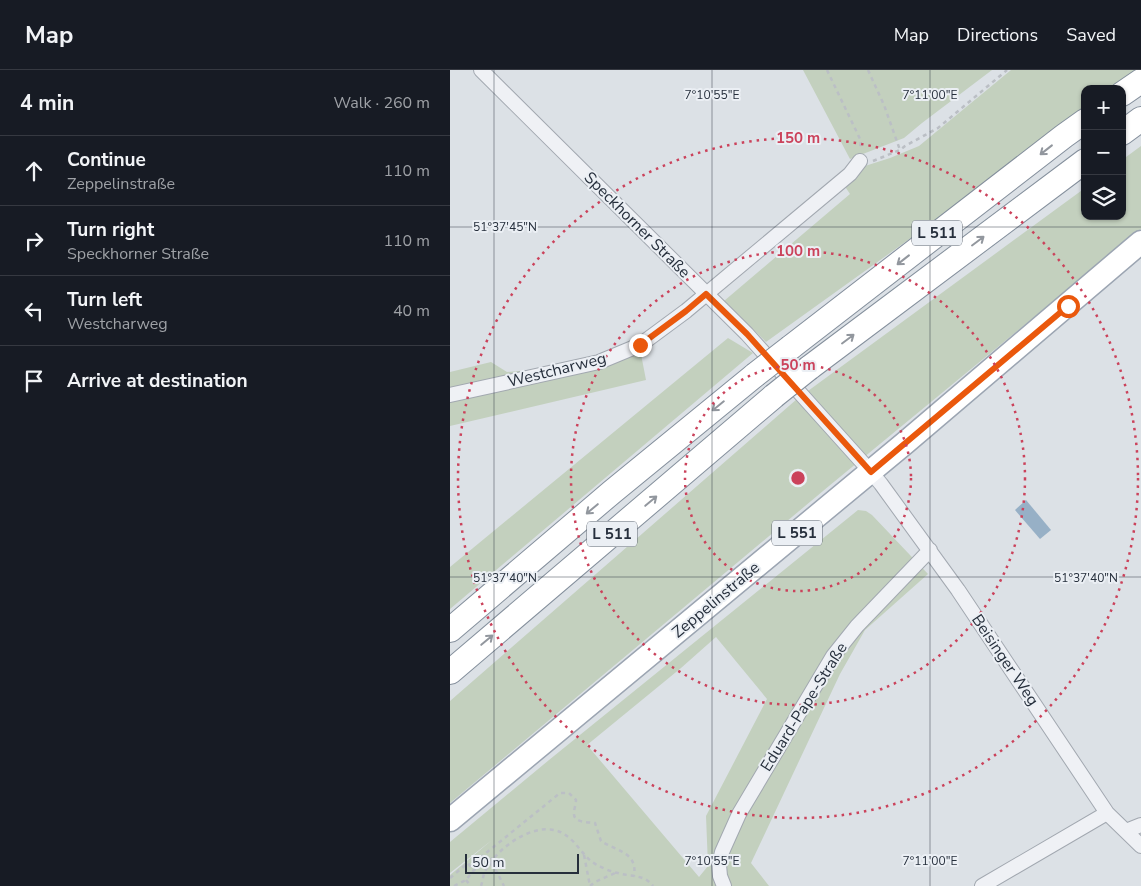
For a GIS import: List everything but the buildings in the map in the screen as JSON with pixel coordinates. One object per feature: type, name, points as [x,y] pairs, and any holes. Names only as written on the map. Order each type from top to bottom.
[{"type":"highway","points":[[1126,91],[1141,81]]},
{"type":"highway","points":[[1126,130],[1141,119]]},
{"type":"highway","name":"L 511","points":[[450,630],[612,492],[755,375],[1081,124]]},
{"type":"highway","name":"L 511","points":[[450,672],[774,396],[1081,164]]},
{"type":"main road","name":"Zeppelinstraße","points":[[450,820],[871,472],[1141,242]]},
{"type":"street","name":"Speckhorner Straße","points":[[481,70],[747,334],[871,472]]},
{"type":"street","name":"Westcharweg","points":[[450,395],[599,362],[640,345],[686,311],[850,174],[860,161]]},
{"type":"street","name":"Beisinger Weg","points":[[871,472],[958,590],[1107,814],[1141,846]]},
{"type":"street","name":"Eduard-Pape-Straße","points":[[724,886],[720,876],[719,865],[722,852],[739,814],[833,656],[857,626],[930,550]]},
{"type":"street","points":[[982,886],[1107,814]]},
{"type":"street","points":[[1126,831],[1141,825]]},
{"type":"path","points":[[827,70],[861,140],[860,161],[865,163],[900,150],[938,128],[1007,70]]},
{"type":"path","points":[[868,70],[884,105],[900,150]]},
{"type":"path","points":[[450,878],[468,864],[470,866],[560,793],[569,793],[576,800],[574,816],[576,819],[595,823],[601,841],[628,854],[634,865],[634,876]]},
{"type":"path","points":[[481,886],[486,869],[506,845],[530,832],[543,829],[554,830],[566,835],[584,855],[596,864],[616,873],[643,878],[653,886]]},
{"type":"path","points":[[584,855],[590,886],[616,873]]},
{"type":"path","points":[[454,886],[466,880],[473,871],[490,857],[504,886]]},
{"type":"path","points":[[466,880],[470,885]]},
{"type":"green space","points":[[803,70],[992,70],[904,138],[850,159]]},
{"type":"green space","points":[[1011,70],[1141,70],[1124,85],[1081,85],[1081,116],[766,342],[724,301],[850,194],[844,185],[865,166],[919,146]]},
{"type":"green space","points":[[1141,146],[1141,229],[829,486],[450,803],[450,701],[797,399],[1081,191],[1081,220],[1126,220],[1126,157]]},
{"type":"green space","points":[[728,338],[753,353],[450,609],[450,567]]},
{"type":"green space","points":[[640,349],[646,380],[450,426],[450,372],[491,362],[507,372],[572,366]]},
{"type":"green space","points":[[858,510],[866,511],[872,515],[928,574],[865,630],[840,674],[751,863],[769,886],[450,886],[450,875],[492,840],[450,873],[450,842]],"holes":[[[716,637],[767,699],[706,816],[708,866],[699,877],[587,745]]]},
{"type":"water","points":[[1026,500],[1051,530],[1040,539],[1015,510]]},
{"type":"route","points":[[640,345],[706,294],[747,334],[871,472],[1068,306]]}]
